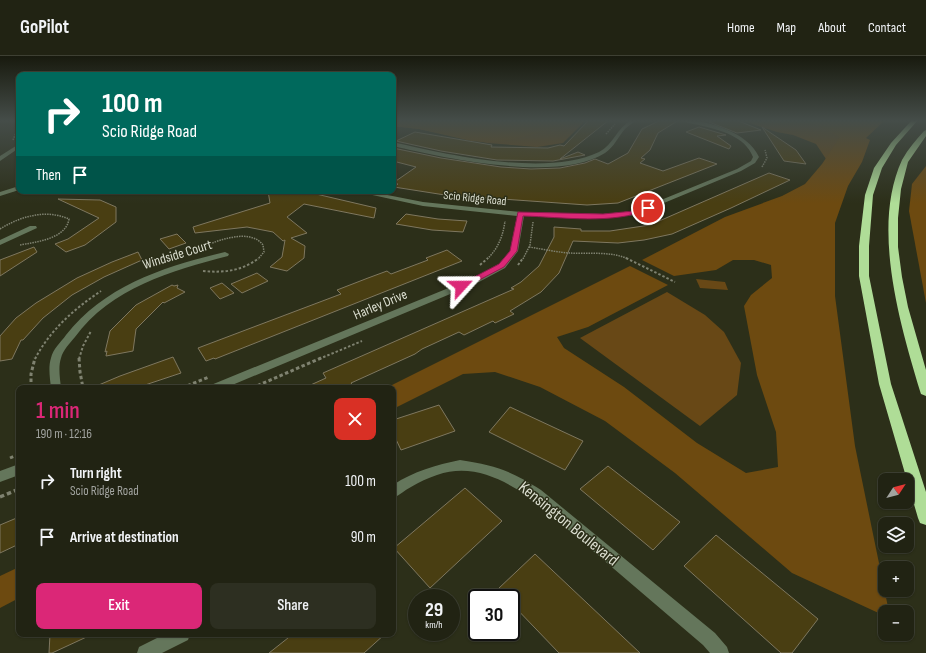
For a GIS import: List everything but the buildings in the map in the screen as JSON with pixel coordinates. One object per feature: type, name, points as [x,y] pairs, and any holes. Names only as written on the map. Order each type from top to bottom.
[{"type":"highway","points":[[891,148],[878,168],[869,195],[864,246],[864,276],[885,384],[926,518]]},
{"type":"highway","points":[[915,148],[906,160],[897,189],[893,228],[895,254],[905,321],[926,390]]},
{"type":"street","points":[[0,159],[16,148]]},
{"type":"street","points":[[411,148],[476,161],[526,163],[562,163],[587,158],[603,152],[606,148]]},
{"type":"street","name":"Scio Ridge Road","points":[[360,194],[423,204],[520,216],[603,216],[635,213],[739,170],[753,162],[756,157],[753,148]]},
{"type":"street","points":[[0,194],[16,189]]},
{"type":"street","name":"Harley Drive","points":[[222,385],[476,280],[502,266],[514,251],[520,216]]},
{"type":"street","points":[[0,243],[33,228]]},
{"type":"street","name":"Windside Court","points":[[56,385],[56,358],[74,330],[100,305],[140,281],[180,265],[226,254]]},
{"type":"street","name":"Kensington Boulevard","points":[[396,490],[408,482],[435,470],[460,465],[487,469],[513,479],[536,494],[709,638],[721,653]]},
{"type":"street","points":[[0,477],[16,470]]},
{"type":"street","points":[[145,653],[176,637]]},
{"type":"path","points":[[760,168],[764,165],[767,158],[767,152],[763,148]]},
{"type":"path","points":[[475,267],[491,256],[499,247],[505,223],[504,217],[520,216]]},
{"type":"path","points":[[515,244],[568,253],[600,254],[624,258],[675,282]]},
{"type":"path","points":[[189,385],[211,376]]},
{"type":"path","points":[[0,497],[16,490]]},
{"type":"shaded area","points":[[819,148],[851,148],[832,168]]},
{"type":"shaded area","points":[[833,148],[867,148],[862,162],[848,186],[835,223],[835,296],[855,446],[879,561],[878,597],[886,597],[888,605],[878,605],[878,613],[792,573],[675,473],[605,421],[540,387],[495,372],[463,374],[396,408],[396,385],[392,385],[630,266],[668,285],[588,327],[557,337],[564,348],[624,387],[697,443],[746,473],[778,467],[776,432],[757,375],[744,306],[751,295],[772,278],[771,265],[754,260],[733,260],[716,270],[674,276],[642,260],[725,217],[782,196],[805,184],[822,164]]},
{"type":"shaded area","points":[[926,166],[926,303],[909,211],[912,184]]},
{"type":"shaded area","points":[[696,279],[725,282],[728,290],[700,288]]},
{"type":"shaded area","points":[[667,292],[705,315],[724,332],[741,363],[737,395],[700,426],[580,338]]},
{"type":"shaded area","points":[[16,568],[16,600],[0,608],[0,576]]},
{"type":"route","points":[[461,286],[502,266],[514,251],[520,214],[603,216],[635,213],[648,208]]}]
